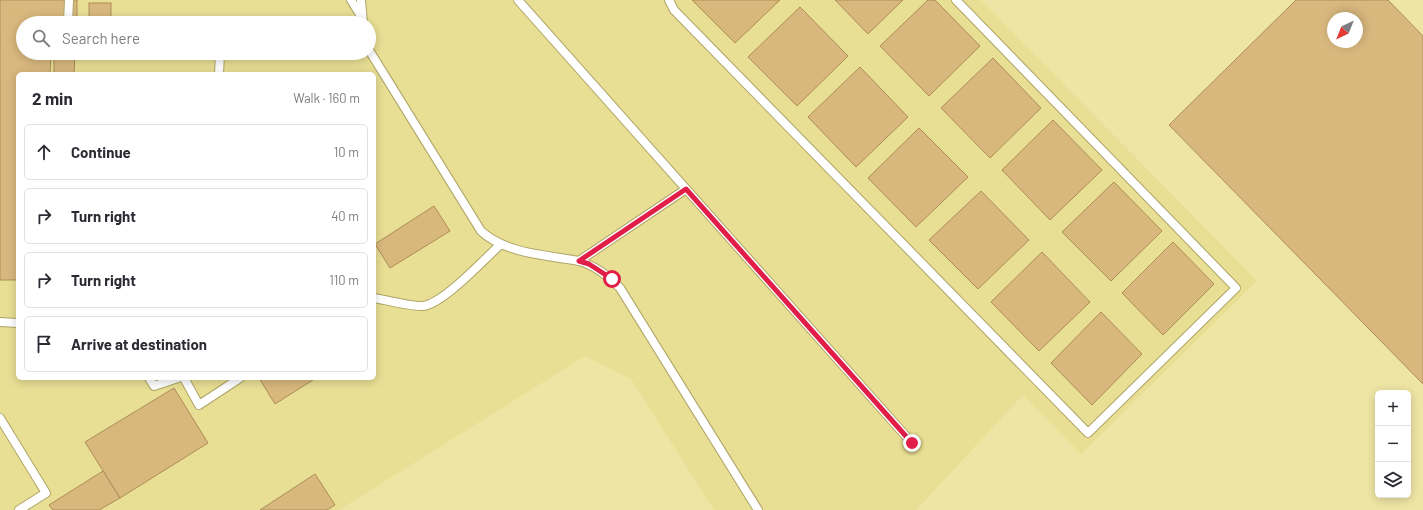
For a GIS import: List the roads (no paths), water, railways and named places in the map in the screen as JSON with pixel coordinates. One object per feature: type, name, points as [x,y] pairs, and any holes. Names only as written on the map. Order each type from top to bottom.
[{"type":"lane","points":[[68,16],[69,0]]},
{"type":"lane","points":[[350,0],[360,16]]},
{"type":"lane","points":[[361,0],[362,16]]},
{"type":"lane","points":[[518,0],[912,443]]},
{"type":"lane","points":[[668,0],[674,10],[685,22],[1088,433],[1236,288],[956,0]]},
{"type":"lane","points":[[219,72],[220,60]]},
{"type":"lane","points":[[375,60],[482,231],[489,238],[510,249],[589,264],[600,270],[620,288],[758,510]]},
{"type":"lane","points":[[579,261],[686,189]]},
{"type":"lane","points":[[376,298],[422,306],[434,303],[445,296],[500,245]]},
{"type":"lane","points":[[0,322],[16,323]]},
{"type":"lane","points":[[150,380],[154,386],[172,380]]},
{"type":"lane","points":[[185,380],[200,405],[237,380]]},
{"type":"lane","points":[[0,418],[46,493],[19,510]]}]
